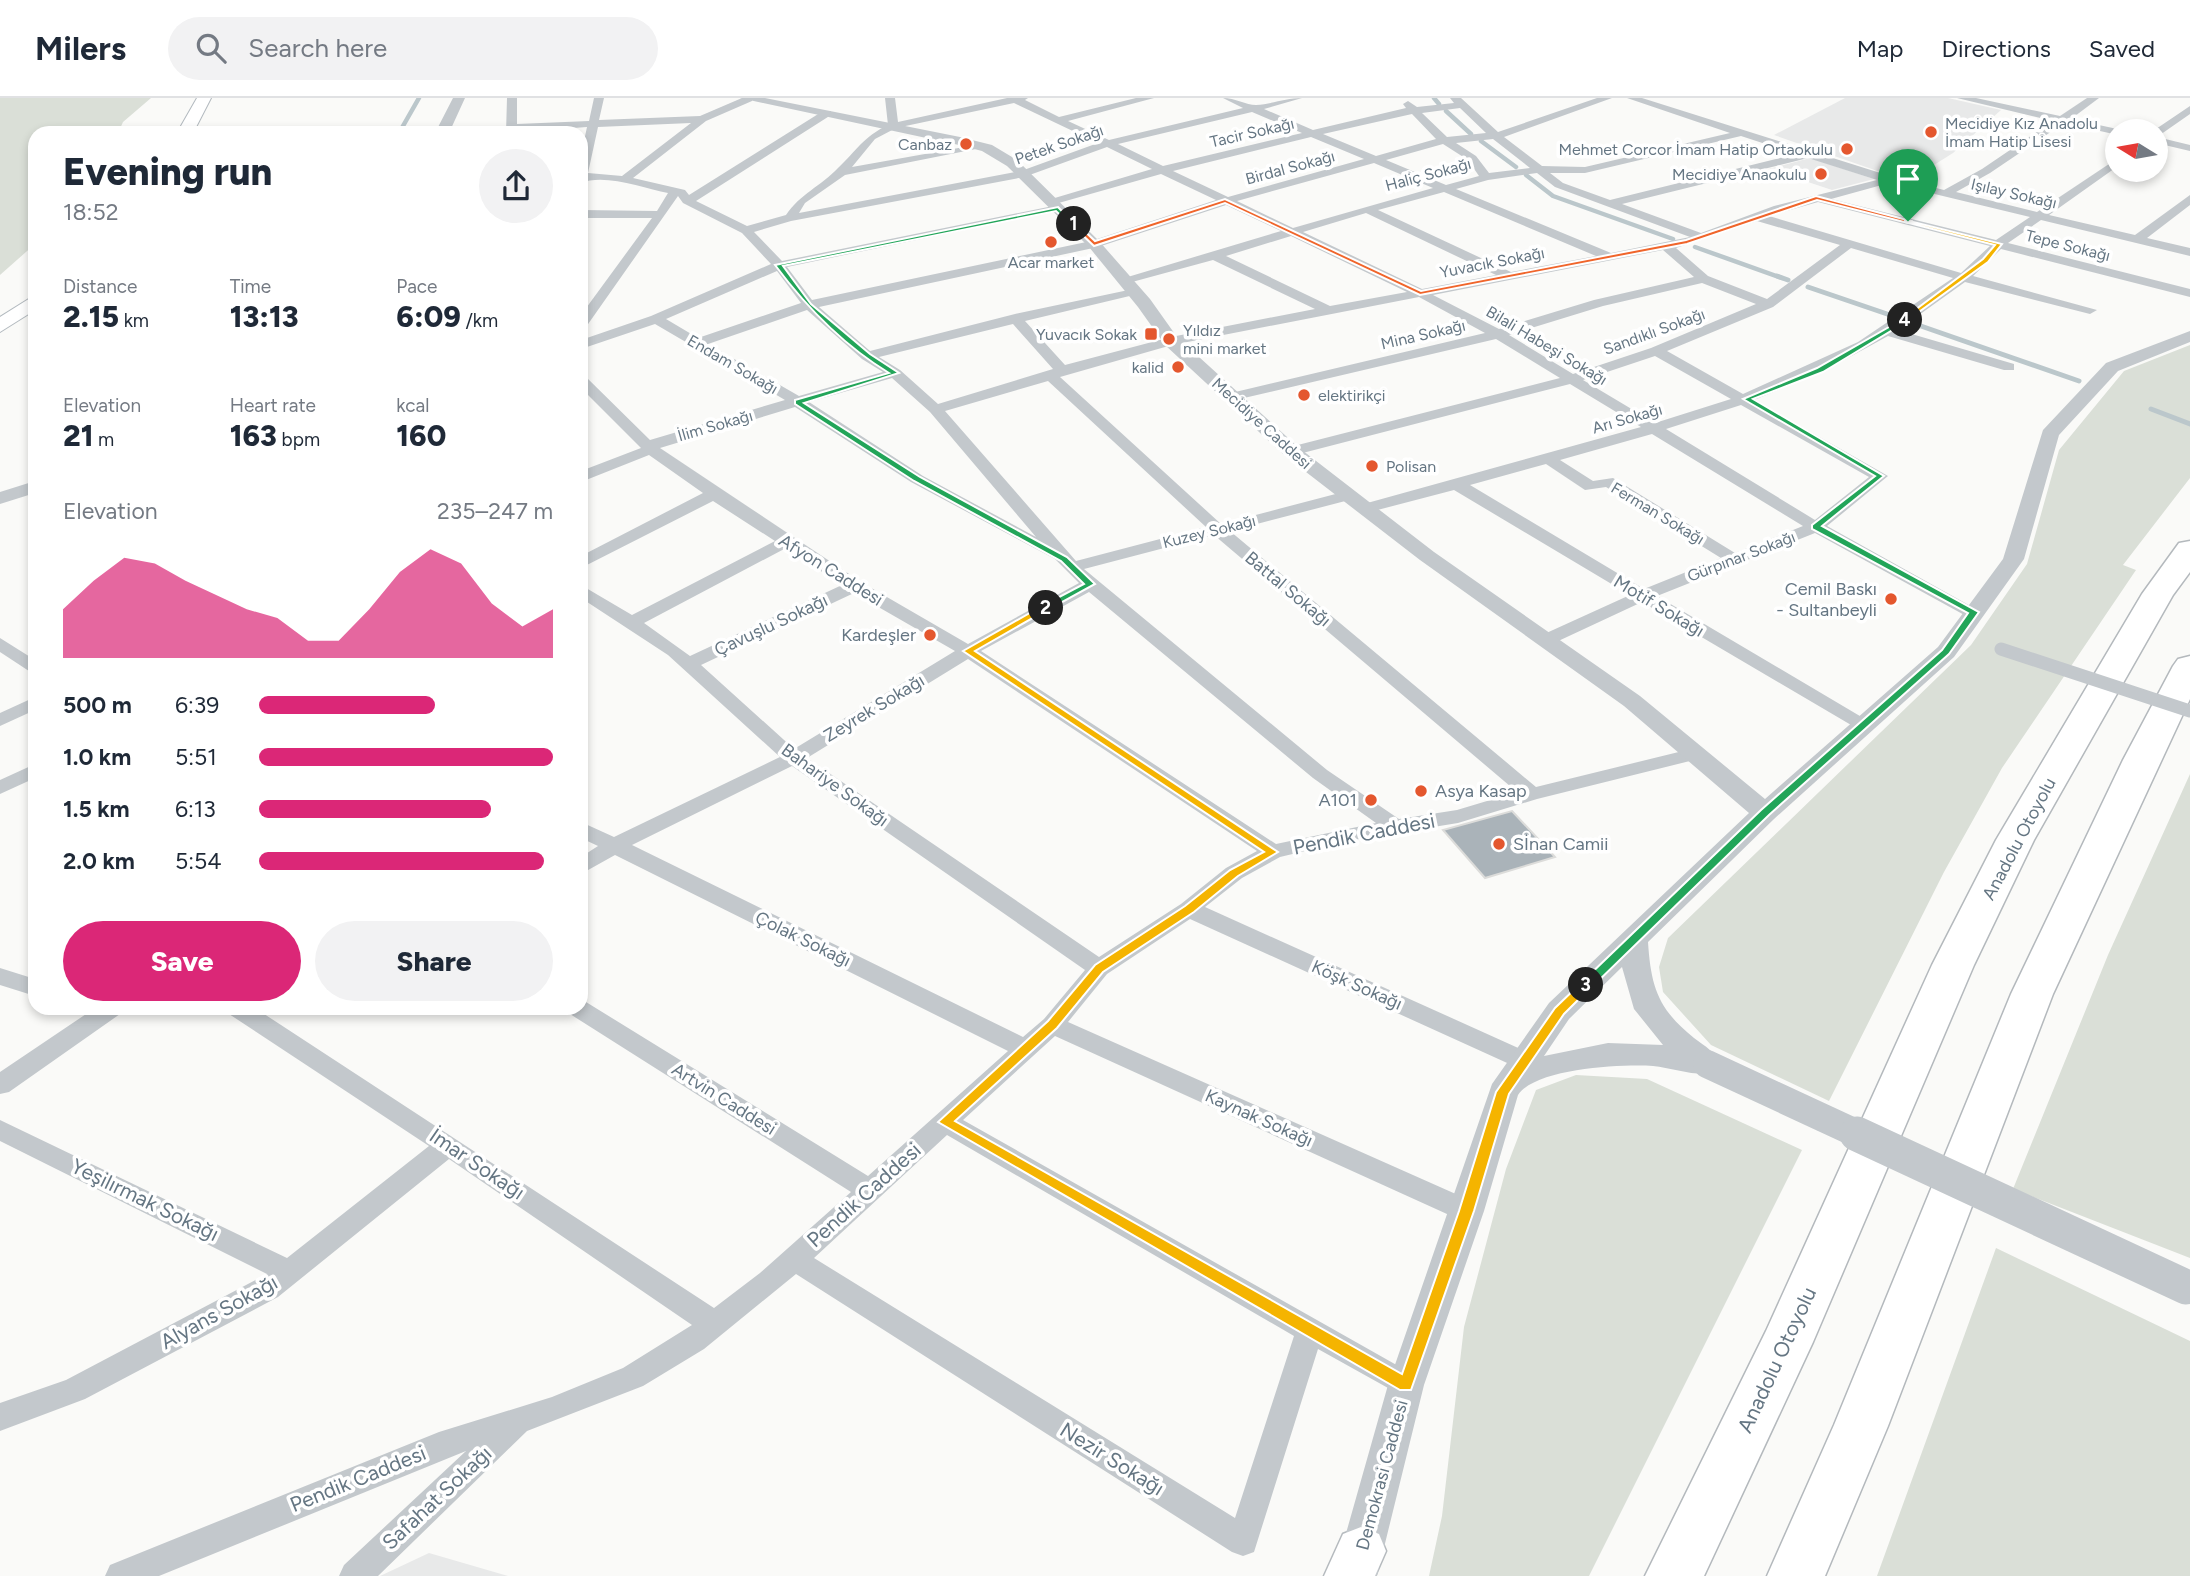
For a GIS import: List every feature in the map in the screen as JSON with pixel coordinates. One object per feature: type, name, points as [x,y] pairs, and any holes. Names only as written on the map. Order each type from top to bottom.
[{"type":"highway","name":"Anadolu Otoyolu","points":[[1674,1576],[1787,1342],[1953,965],[2015,840],[2158,594],[2190,550]]},
{"type":"highway","points":[[1796,1576],[1861,1426],[2032,993],[2141,760],[2190,666]]},
{"type":"main road","points":[[189,126],[204,98]]},
{"type":"main road","points":[[0,326],[28,306]]},
{"type":"street","points":[[445,126],[459,98]]},
{"type":"street","points":[[512,126],[513,98]]},
{"type":"street","points":[[588,150],[599,98]]},
{"type":"street","points":[[624,180],[702,119],[747,98]]},
{"type":"street","name":"Mecidiye Caddesi","points":[[747,98],[788,102],[981,147],[1000,155],[1024,174],[1094,244],[1171,341],[1291,452],[1427,556],[1549,639],[1765,813]]},
{"type":"street","points":[[890,98],[893,126]]},
{"type":"street","points":[[1058,120],[1149,98]]},
{"type":"street","points":[[1228,98],[1612,258]]},
{"type":"street","name":"Petek Sokağı","points":[[746,230],[790,218],[1024,174],[1106,144],[1297,98]]},
{"type":"street","points":[[1408,98],[1413,110],[1422,115],[1444,140],[1472,158],[1479,172],[1487,177]]},
{"type":"street","name":"Birdal Sokağı","points":[[697,343],[809,305],[965,269],[1094,244],[1225,201],[1444,140],[1495,135],[1607,98]]},
{"type":"street","name":"Işılay Sokağı","points":[[1632,98],[1746,132],[1889,180],[2139,238],[2190,253]]},
{"type":"street","points":[[1962,98],[1993,101],[2105,129]]},
{"type":"street","points":[[1947,193],[1986,171],[2094,98]]},
{"type":"street","points":[[790,218],[801,201],[841,172],[871,136],[893,126],[1017,99]]},
{"type":"street","name":"Bilali Habeşi Sokağı","points":[[1017,99],[1288,232],[1420,293],[1498,334],[1816,527],[1974,612]]},
{"type":"street","points":[[1459,101],[1495,135],[1559,185],[1702,237]]},
{"type":"street","name":"Tacir Sokağı","points":[[588,343],[656,319],[779,265],[1055,206],[1161,170],[1459,101]]},
{"type":"street","points":[[2168,125],[2190,109]]},
{"type":"street","points":[[588,314],[661,215],[681,196],[827,113]]},
{"type":"street","points":[[559,126],[702,119]]},
{"type":"street","name":"Haliç Sokağı","points":[[867,356],[1130,287],[1288,232],[1440,188],[1539,169],[1585,170],[1607,166],[1746,132]]},
{"type":"street","points":[[2168,143],[2190,148]]},
{"type":"street","points":[[841,172],[981,147]]},
{"type":"street","points":[[1611,204],[1809,154]]},
{"type":"street","name":"Arı Sokağı","points":[[1366,508],[1653,429],[1747,399],[1820,370],[1914,315],[1985,261],[1999,244],[2105,170]]},
{"type":"street","points":[[588,177],[624,180],[681,196],[746,230],[779,265],[809,305],[867,356],[895,373],[935,410],[1018,502],[1068,563],[1090,584],[1320,774],[1395,826]]},
{"type":"street","name":"Yuvacık Sokağı","points":[[935,410],[1171,341],[1666,246],[1702,237],[1816,198],[1889,180]]},
{"type":"street","name":"Tepe Sokağı","points":[[1816,198],[2190,293]]},
{"type":"street","points":[[2139,238],[2190,199]]},
{"type":"street","points":[[1367,209],[1509,276]]},
{"type":"street","points":[[588,214],[661,215]]},
{"type":"street","points":[[1758,217],[1962,277],[2090,310]]},
{"type":"street","name":"Sandıklı Sokağı","points":[[1291,452],[1571,379],[1656,351],[1768,304],[1848,245]]},
{"type":"street","points":[[1666,246],[1703,279],[1768,304]]},
{"type":"street","points":[[1214,256],[1329,312]]},
{"type":"street","name":"Mina Sokağı","points":[[1231,397],[1498,334],[1599,303],[1703,279]]},
{"type":"street","name":"Battal Sokağı","points":[[1015,318],[1056,373],[1217,529],[1532,794]]},
{"type":"street","name":"Endam Sokağı","points":[[656,319],[798,402],[917,479],[1068,563]]},
{"type":"street","points":[[1887,331],[2009,368]]},
{"type":"street","name":"Demokrasi Caddesi","points":[[1356,1568],[1406,1385],[1466,1211],[1503,1092],[1559,1011],[1765,813],[1946,652],[2013,559],[2050,433],[2112,367],[2190,336]]},
{"type":"street","name":"Gürpınar Sokağı","points":[[1549,639],[1641,596],[1816,527],[1880,476],[1747,399],[1656,351]]},
{"type":"street","name":"İlim Sokağı","points":[[588,474],[651,449],[656,442],[895,373]]},
{"type":"street","name":"Afyon Caddesi","points":[[588,387],[651,449],[714,494],[855,586],[968,651],[1273,852]]},
{"type":"street","name":"Ferman Sokağı","points":[[1548,459],[1591,487],[1607,481],[1732,558]]},
{"type":"street","name":"Motif Sokağı","points":[[1456,484],[1863,726]]},
{"type":"street","points":[[0,498],[28,489]]},
{"type":"street","points":[[588,559],[714,494]]},
{"type":"street","name":"Kuzey Sokağı","points":[[1068,563],[1347,496]]},
{"type":"street","points":[[631,623],[785,542]]},
{"type":"street","name":"Zeyrek Sokağı","points":[[588,862],[613,846],[793,758],[968,651],[1090,584]]},
{"type":"street","name":"Çavuşlu Sokağı","points":[[688,664],[855,586]]},
{"type":"street","name":"Bahariye Sokağı","points":[[588,595],[674,651],[793,758],[1099,968]]},
{"type":"street","points":[[0,643],[28,664]]},
{"type":"street","points":[[2001,649],[2190,711]]},
{"type":"street","points":[[0,719],[28,706]]},
{"type":"street","name":"Pendik Caddesi","points":[[121,1576],[439,1446],[520,1420],[633,1377],[714,1324],[793,1259],[1052,1025],[1099,968],[1189,909],[1234,873],[1273,852],[1395,826],[1458,816],[1532,794],[1695,754]]},
{"type":"street","points":[[0,788],[28,774]]},
{"type":"street","name":"Çolak Sokağı","points":[[588,833],[1026,1049]]},
{"type":"street","name":"Köşk Sokağı","points":[[1189,909],[1518,1070]]},
{"type":"street","points":[[1634,939],[1636,983],[1648,1009],[1672,1036],[1707,1064],[2189,1288]]},
{"type":"street","points":[[0,976],[28,986]]},
{"type":"street","name":"Artvin Caddesi","points":[[588,1014],[869,1190]]},
{"type":"street","points":[[0,1085],[102,1015]]},
{"type":"street","name":"İmar Sokağı","points":[[248,1015],[448,1145],[714,1324]]},
{"type":"street","name":"Kaynak Sokağı","points":[[1052,1025],[1466,1211]]},
{"type":"street","points":[[1518,1070],[1599,1054],[1653,1054],[1707,1064]]},
{"type":"street","points":[[945,1122],[1406,1385]]},
{"type":"street","name":"Yeşilırmak Sokağı","points":[[0,1130],[289,1272]]},
{"type":"street","name":"Alyans Sokağı","points":[[0,1417],[75,1390],[268,1289],[448,1145]]},
{"type":"street","name":"Nezir Sokağı","points":[[793,1259],[1243,1541],[1310,1330]]},
{"type":"street","name":"Safahat Sokağı","points":[[355,1576],[520,1420]]},
{"type":"shaded area","points":[[0,98],[151,98],[121,126],[28,126],[28,250],[0,275]]},
{"type":"shaded area","points":[[1845,98],[1948,98],[2001,110],[1953,153],[1934,165],[1892,176],[1774,135]]},
{"type":"shaded area","name":"Mecidiye Anaokulu","points":[[1810,158],[1874,179],[1832,190],[1769,169]]},
{"type":"shaded area","points":[[2190,345],[2190,478],[2123,565],[2136,570],[2002,768],[1944,872],[1829,1101],[1711,1045],[1663,992],[1659,967],[1668,938],[1971,645],[2027,564],[2059,450],[2124,371]]},
{"type":"shaded area","points":[[2190,774],[2190,1258],[2013,1189],[2108,955]]},
{"type":"shaded area","points":[[1576,1075],[1647,1079],[1802,1150],[1589,1576],[1429,1576],[1442,1516],[1464,1327],[1506,1169],[1536,1090]]},
{"type":"shaded area","points":[[1996,1248],[2190,1341],[2190,1576],[1877,1576]]},
{"type":"shaded area","points":[[429,1553],[508,1576],[380,1576]]},
{"type":"building","name":"Sİnan Camii","points":[[1512,811],[1555,857],[1485,878],[1443,830]]},
{"type":"waterway","points":[[403,126],[419,98]]},
{"type":"waterway","points":[[1434,98],[1439,104]]},
{"type":"waterway","points":[[1446,111],[1471,134]]},
{"type":"waterway","points":[[1481,141],[1516,167]]},
{"type":"waterway","points":[[1526,175],[1553,196],[1673,239]]},
{"type":"waterway","points":[[1695,247],[1782,278]]},
{"type":"waterway","points":[[1777,276],[1788,280]]},
{"type":"waterway","points":[[1808,287],[1893,316]]},
{"type":"waterway","points":[[1918,325],[2079,381]]},
{"type":"waterway","points":[[2151,409],[2190,424]]},
{"type":"place","name":"Mecidiye Kız Anadolu İmam Hatip Lisesi","points":[[1931,132]]},
{"type":"place","name":"Canbaz","points":[[966,144]]},
{"type":"place","name":"Mehmet Corcor İmam Hatip Ortaokulu","points":[[1847,149]]},
{"type":"place","name":"Mecidiye Anaokulu","points":[[1821,174]]},
{"type":"place","name":"Acar market","points":[[1051,242]]},
{"type":"place","name":"Yuvacık Sokak","points":[[1151,334]]},
{"type":"place","name":"Yıldız mini market","points":[[1169,339]]},
{"type":"place","name":"kalid","points":[[1178,367]]},
{"type":"place","name":"elektirikçi","points":[[1304,395]]},
{"type":"place","name":"Polisan","points":[[1372,466]]},
{"type":"place","name":"Cemil Baskı - Sultanbeyli","points":[[1891,599]]},
{"type":"place","name":"Kardeşler","points":[[930,635]]},
{"type":"place","name":"Asya Kasap","points":[[1421,791]]},
{"type":"place","name":"A101","points":[[1371,800]]},
{"type":"place","name":"Sİnan Camii","points":[[1499,844]]},
{"type":"route","points":[[1816,198],[1908,221],[1999,244],[1985,261],[1914,315],[1820,370],[1747,399],[1880,476],[1816,527],[1974,612],[1946,652],[1765,813],[1559,1011],[1503,1092],[1466,1211],[1406,1385],[945,1122],[1052,1025],[1099,968],[1189,909],[1234,873],[1273,852],[968,651],[1090,584],[1064,559],[917,479],[798,402],[895,373],[867,356],[809,305],[779,265],[1058,209],[1094,244],[1225,201],[1420,293],[1687,242],[1816,198]]}]
